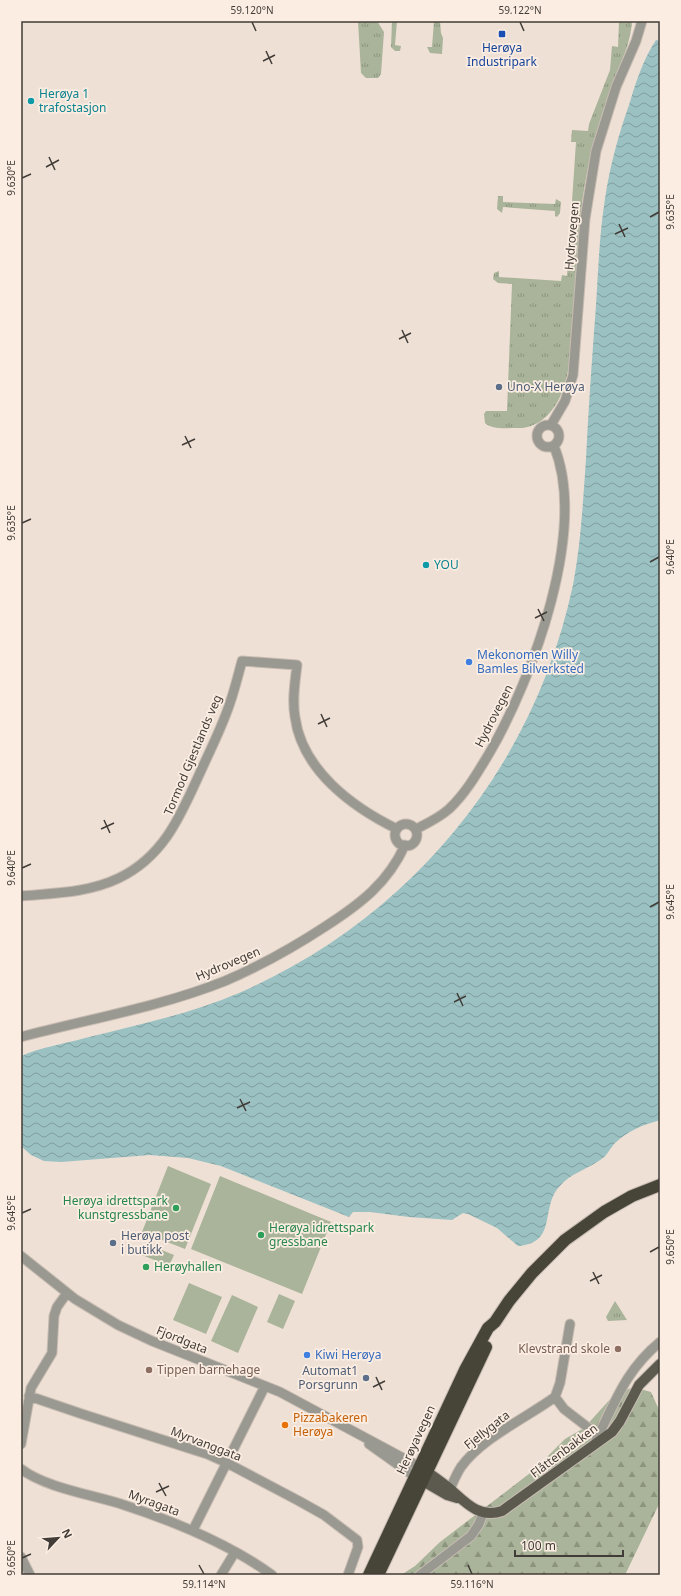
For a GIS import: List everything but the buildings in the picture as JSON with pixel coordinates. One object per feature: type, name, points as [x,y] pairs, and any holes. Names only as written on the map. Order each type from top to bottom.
[{"type":"highway","name":"Herøyavegen","points":[[378,1575],[472,1356],[488,1328],[496,1322],[524,1282],[565,1240],[604,1212],[632,1196],[660,1185]]},
{"type":"highway","name":"Herøyavegen","points":[[369,1575],[421,1474]]},
{"type":"main road","name":"Flåttenbakken","points":[[483,1513],[494,1514],[507,1509],[615,1429],[639,1385],[660,1364]]},
{"type":"main road","points":[[421,1474],[483,1513]]},
{"type":"street","name":"Hydrovegen","points":[[630,50],[635,21]]},
{"type":"street","name":"Hydrovegen","points":[[551,425],[565,401],[573,375],[584,219],[592,166],[607,111],[630,50],[639,34],[642,21]]},
{"type":"street","points":[[551,425],[558,430],[560,438],[554,446],[543,446],[538,440],[539,429],[544,426],[551,425]]},
{"type":"street","name":"Hydrovegen","points":[[416,829],[436,819],[450,808],[472,782],[512,713],[541,638],[554,586],[565,512],[564,479],[554,446]]},
{"type":"street","name":"Tormod Gjestlands veg","points":[[21,896],[78,891],[103,885],[135,869],[156,852],[174,829],[213,746],[227,713],[242,661],[297,665],[294,716],[299,734],[308,754],[323,776],[343,794],[374,816],[397,829]]},
{"type":"street","points":[[406,824],[416,829],[417,836],[414,842],[405,845],[397,841],[397,829],[406,824]]},
{"type":"street","name":"Hydrovegen","points":[[21,1037],[187,994],[255,967],[310,937],[359,903],[388,876],[405,845]]},
{"type":"street","name":"Fjordgata","points":[[21,1256],[67,1293],[94,1311],[134,1333],[266,1386],[317,1411],[366,1439],[371,1446],[421,1474]]},
{"type":"street","points":[[21,1444],[33,1384],[52,1353],[54,1316],[57,1307],[67,1293]]},
{"type":"street","points":[[570,1324],[560,1383],[555,1397],[564,1409],[598,1436]]},
{"type":"street","points":[[594,1446],[630,1372],[645,1355],[660,1342]]},
{"type":"street","points":[[193,1530],[266,1386]]},
{"type":"street","name":"Myrvanggata","points":[[30,1396],[194,1450],[227,1463],[272,1486],[324,1516],[350,1534],[358,1544],[348,1575]]},
{"type":"street","name":"Fjellygata","points":[[448,1492],[462,1467],[474,1454],[518,1420],[555,1397]]},
{"type":"street","name":"Myragata","points":[[21,1470],[35,1478],[124,1505],[193,1530],[235,1552],[272,1575]]},
{"type":"street","points":[[420,1575],[471,1536],[479,1524],[483,1513]]},
{"type":"street","points":[[221,1575],[235,1552]]},
{"type":"street","points":[[21,1557],[30,1575]]},
{"type":"green space","points":[[358,21],[377,21],[384,32],[381,74],[378,78],[366,78],[361,73]]},
{"type":"green space","points":[[392,21],[397,21],[395,45],[401,46],[400,51],[395,51],[391,47]]},
{"type":"green space","points":[[434,21],[440,21],[443,38],[442,54],[430,53],[427,47],[432,47]]},
{"type":"green space","points":[[619,21],[632,21],[630,37],[607,101],[591,153],[583,198],[579,233],[571,352],[564,388],[551,411],[536,424],[524,428],[492,427],[485,423],[484,414],[486,411],[507,411],[512,284],[498,283],[493,279],[494,273],[499,271],[499,277],[561,281],[562,275],[567,276],[576,142],[571,142],[572,130],[588,131],[589,124],[610,70],[612,46],[618,47]]},
{"type":"green space","points":[[498,196],[503,196],[503,202],[555,204],[556,199],[561,202],[560,213],[557,217],[555,216],[555,211],[503,207],[502,213],[497,209]]},
{"type":"green space","name":"Herøya idrettspark kunstgressbane","points":[[168,1166],[211,1184],[185,1249],[142,1232]]},
{"type":"green space","name":"Herøya idrettspark gressbane","points":[[220,1176],[331,1222],[302,1294],[191,1249]]},
{"type":"green space","points":[[147,1244],[174,1255],[169,1266],[142,1255]]},
{"type":"green space","points":[[189,1283],[222,1297],[206,1334],[173,1320]]},
{"type":"green space","points":[[279,1294],[295,1301],[283,1329],[267,1322]]},
{"type":"green space","points":[[232,1295],[258,1307],[238,1353],[211,1341]]},
{"type":"green space","points":[[615,1301],[627,1320],[608,1321],[606,1317]]},
{"type":"green space","points":[[633,1387],[651,1392],[660,1412],[660,1502],[625,1575],[401,1575],[415,1566],[440,1542],[534,1470],[565,1439],[584,1428],[613,1396]]},
{"type":"water","points":[[656,40],[660,41],[660,1120],[641,1126],[624,1135],[614,1144],[603,1158],[563,1182],[553,1195],[544,1232],[539,1238],[530,1243],[518,1246],[497,1228],[468,1214],[463,1213],[452,1220],[370,1212],[353,1212],[349,1217],[221,1166],[188,1158],[150,1155],[61,1162],[44,1161],[31,1155],[21,1146],[21,1056],[45,1048],[144,1024],[202,1007],[239,993],[301,961],[358,923],[410,879],[456,830],[496,775],[529,715],[555,652],[573,585],[581,522],[599,248],[605,199],[612,162],[622,125],[641,70]]},
{"type":"place","name":"Herøya Industripark","points":[[502,34]]},
{"type":"place","name":"Herøya 1 trafostasjon","points":[[31,101]]},
{"type":"place","name":"Uno-X Herøya","points":[[499,387]]},
{"type":"place","name":"YOU","points":[[426,565]]},
{"type":"place","name":"Mekonomen Willy Bamles Bilverksted","points":[[469,662]]},
{"type":"place","name":"Herøya idrettspark kunstgressbane","points":[[176,1208]]},
{"type":"place","name":"Herøya idrettspark gressbane","points":[[261,1235]]},
{"type":"place","name":"Herøya post i butikk","points":[[113,1243]]},
{"type":"place","name":"Herøyhallen","points":[[146,1267]]},
{"type":"place","name":"Klevstrand skole","points":[[618,1349]]},
{"type":"place","name":"Kiwi Herøya","points":[[307,1355]]},
{"type":"place","name":"Tippen barnehage","points":[[149,1370]]},
{"type":"place","name":"Automat1 Porsgrunn","points":[[366,1378]]},
{"type":"place","name":"Pizzabakeren Herøya","points":[[285,1425]]}]
